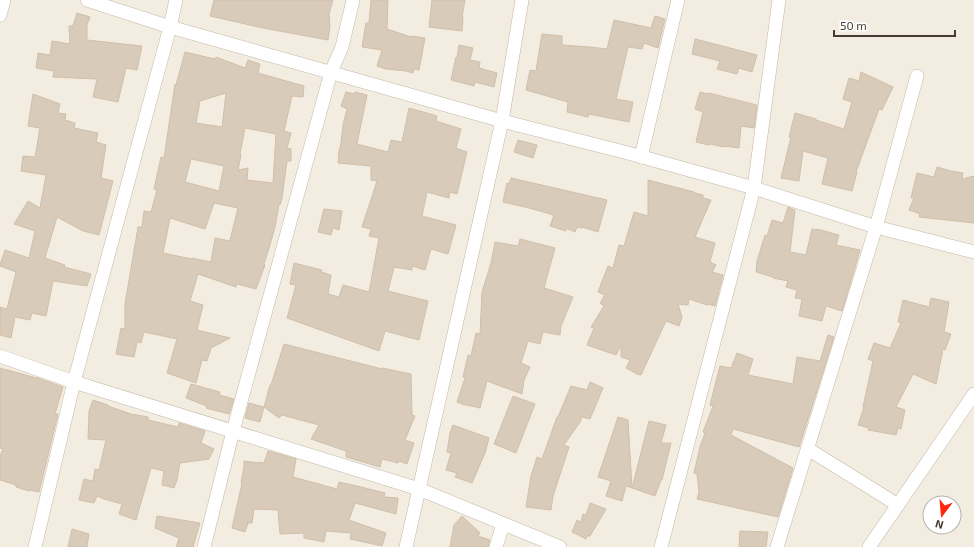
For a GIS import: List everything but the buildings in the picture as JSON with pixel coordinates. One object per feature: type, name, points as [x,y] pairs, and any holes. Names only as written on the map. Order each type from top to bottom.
[{"type":"street","points":[[0,15],[4,0]]},
{"type":"street","points":[[87,0],[170,27],[502,121],[754,188],[876,227],[974,252]]},
{"type":"street","points":[[35,547],[74,382],[176,0]]},
{"type":"street","points":[[204,547],[331,72],[342,47],[353,0]]},
{"type":"street","points":[[406,547],[502,121],[522,0]]},
{"type":"street","points":[[641,157],[678,0]]},
{"type":"street","points":[[661,547],[754,188],[779,0]]},
{"type":"street","points":[[777,547],[876,227],[917,76]]},
{"type":"street","points":[[0,356],[74,382],[419,488],[560,547]]},
{"type":"street","points":[[869,547],[974,394]]},
{"type":"street","points":[[808,449],[898,505]]},
{"type":"street","points":[[496,547],[503,524]]}]
